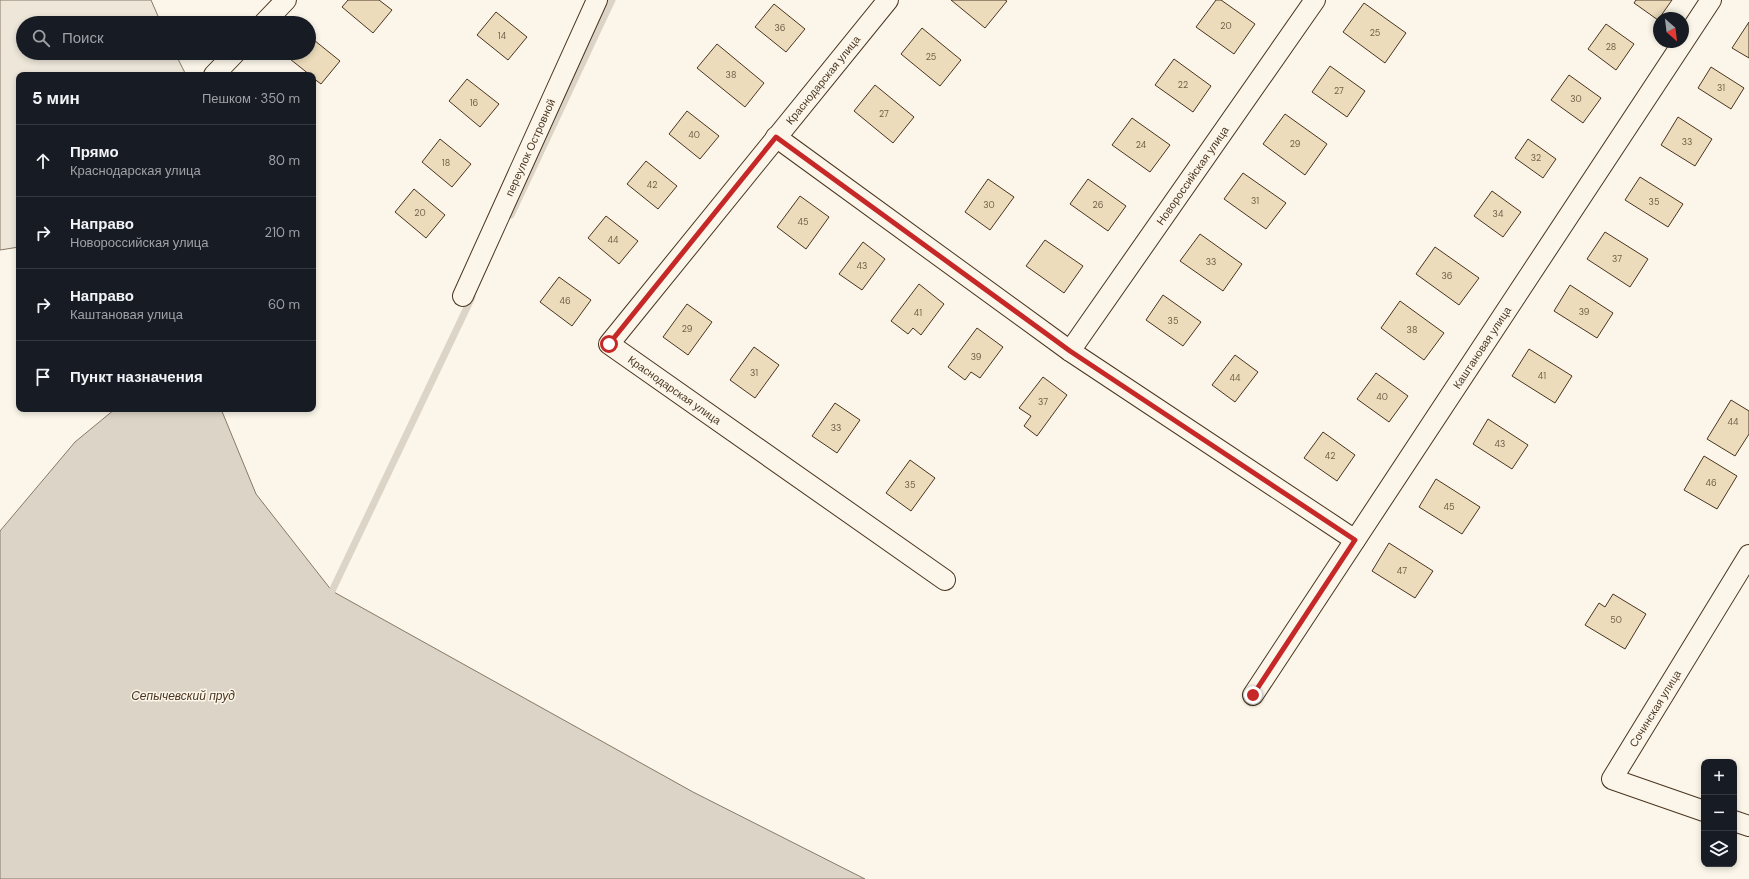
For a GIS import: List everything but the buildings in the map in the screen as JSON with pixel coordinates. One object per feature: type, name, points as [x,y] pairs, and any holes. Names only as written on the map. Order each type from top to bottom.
[{"type":"street","points":[[271,16],[286,0]]},
{"type":"street","name":"переулок Островной","points":[[463,296],[597,0]]},
{"type":"street","name":"Краснодарская улица","points":[[888,0],[609,344],[945,580]]},
{"type":"street","name":"Новороссийская улица","points":[[1070,351],[1315,0]]},
{"type":"street","name":"Каштановая улица","points":[[1253,695],[1711,0]]},
{"type":"street","points":[[217,72],[228,60]]},
{"type":"street","points":[[776,137],[1070,351],[1355,540]]},
{"type":"street","name":"Сочинская улица","points":[[1701,810],[1612,779],[1749,555]]},
{"type":"street","points":[[1737,822],[1749,826]]},
{"type":"shaded area","points":[[0,0],[151,0],[158,16],[16,16],[16,60],[178,60],[184,72],[16,72],[16,247],[0,250]]},
{"type":"water","name":"Сепычевский пруд","points":[[111,412],[222,412],[256,494],[332,591],[693,792],[865,879],[0,879],[0,531],[75,442]]},
{"type":"waterway","points":[[511,215],[612,0]]},
{"type":"waterway","points":[[332,591],[472,297]]},
{"type":"route","points":[[609,344],[776,137],[1070,351],[1355,540],[1253,695]]}]
